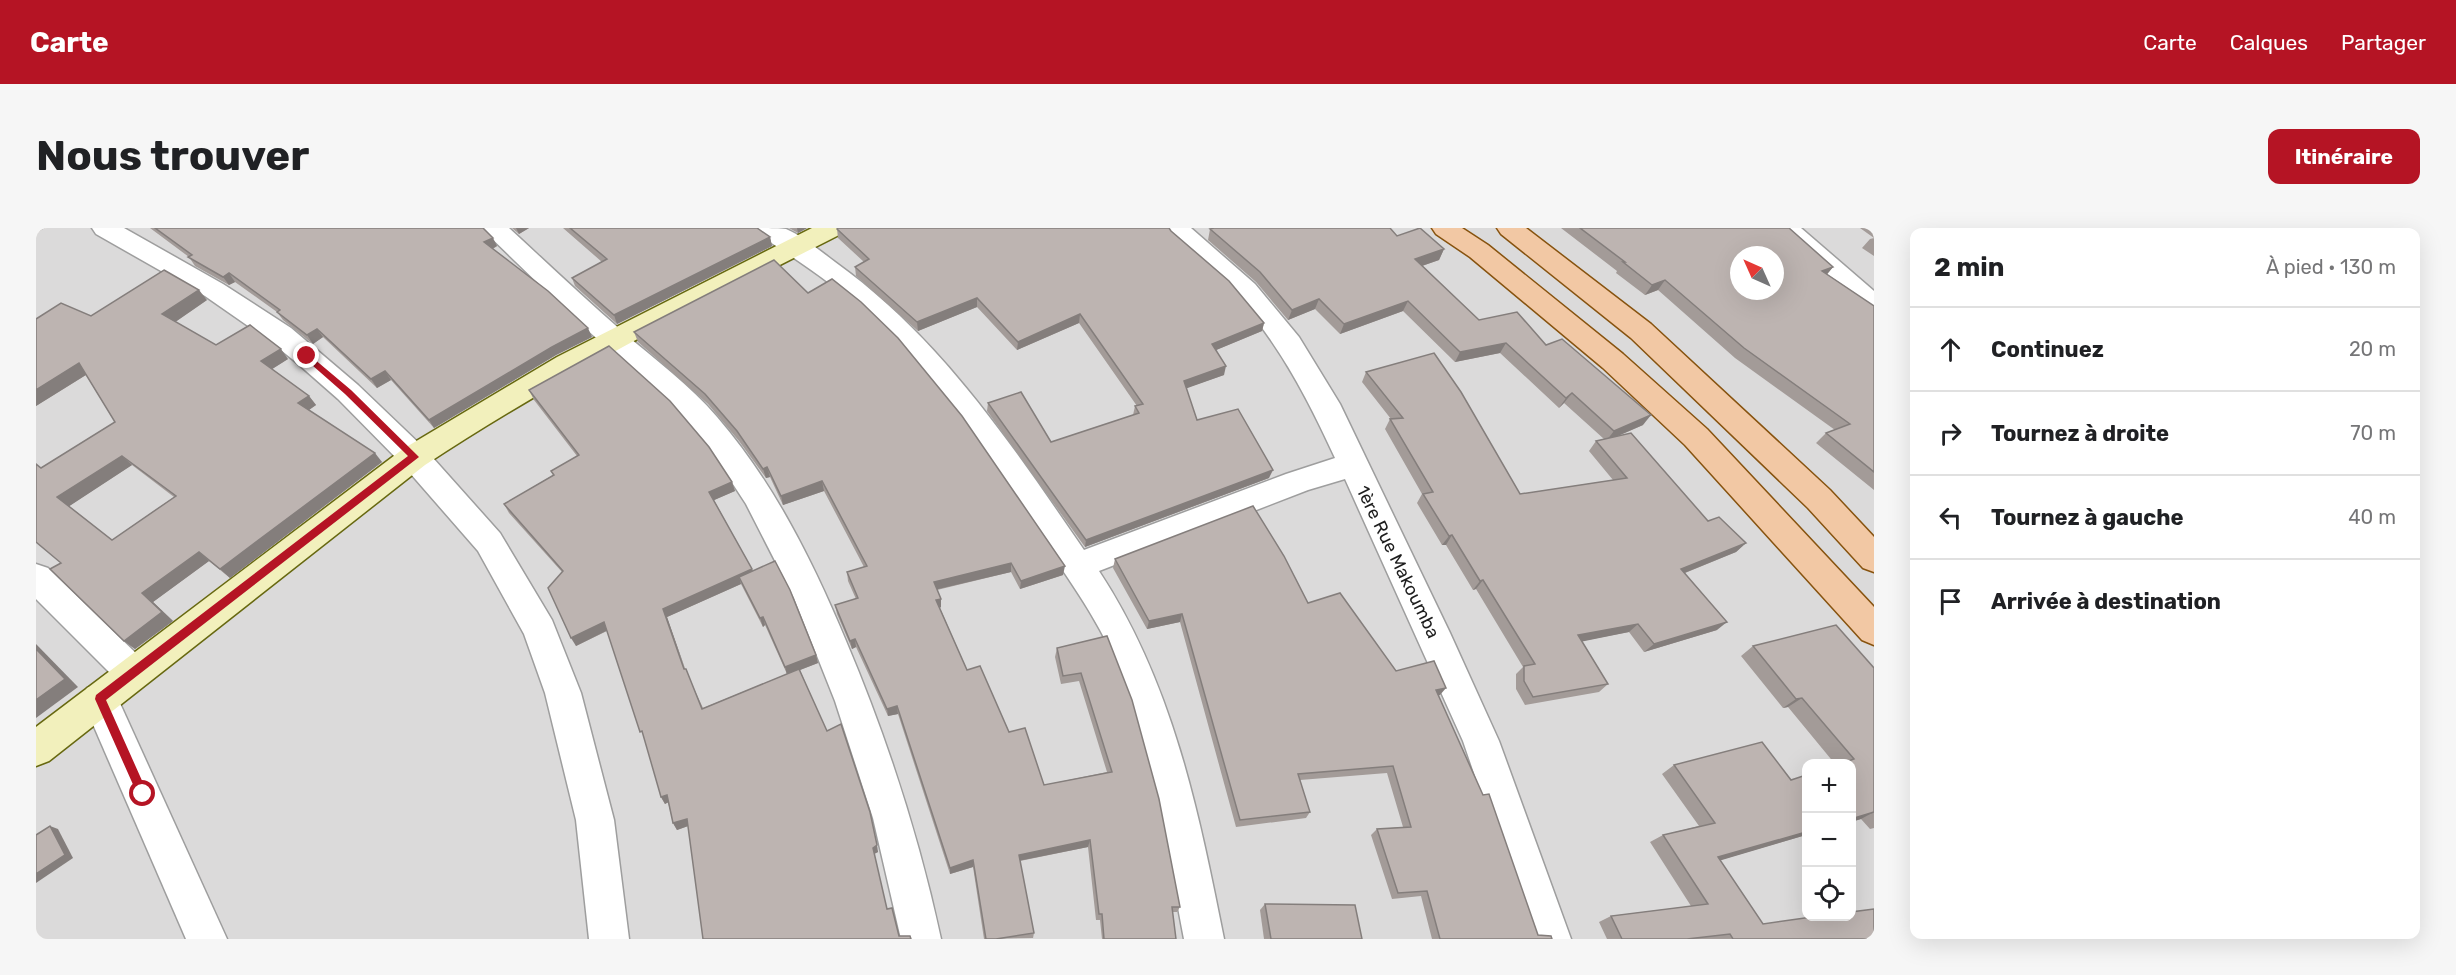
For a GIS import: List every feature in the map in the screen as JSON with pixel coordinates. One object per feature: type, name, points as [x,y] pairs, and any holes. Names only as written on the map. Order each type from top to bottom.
[{"type":"main road","points":[[1445,228],[1479,251],[1613,361],[1696,437],[1874,630]]},
{"type":"main road","points":[[1510,228],[1641,331],[1819,499],[1874,559]]},
{"type":"street","points":[[105,228],[214,290],[281,335],[348,392],[414,457],[489,542],[503,562],[540,630],[562,693],[595,820],[609,939]]},
{"type":"street","points":[[494,228],[614,339],[676,391],[708,426],[746,478],[794,560],[844,677],[885,794],[909,879],[921,939]]},
{"type":"street","points":[[767,228],[870,303],[903,332],[982,426],[1093,587],[1123,640],[1151,710],[1185,842],[1204,939]]},
{"type":"street","points":[[36,749],[414,457],[516,392],[614,339],[832,228]]},
{"type":"street","name":"1ère Rue Makoumba","points":[[1176,228],[1246,290],[1282,335],[1325,404],[1423,611],[1481,741],[1551,939]]},
{"type":"street","points":[[1786,228],[1874,306]]},
{"type":"street","points":[[1077,566],[1297,482],[1352,465]]},
{"type":"street","points":[[36,578],[133,673]]},
{"type":"street","points":[[100,699],[207,939]]},
{"type":"shaded area","points":[[36,228],[1874,228],[1874,939],[36,939]]},
{"type":"building","points":[[155,228],[483,228],[493,238],[484,242],[548,291],[588,328],[429,420],[385,371],[371,379],[317,329],[307,335],[277,312],[280,310],[229,273],[223,277],[188,257],[192,255]]},
{"type":"building","points":[[570,228],[757,228],[770,237],[614,315],[572,278],[607,259]]},
{"type":"building","points":[[838,228],[1169,228],[1229,281],[1264,323],[1212,344],[1226,366],[1184,381],[1197,420],[1238,409],[1273,470],[1086,540],[988,403],[1021,392],[1051,442],[1139,413],[1135,406],[1143,404],[1080,314],[1018,342],[977,298],[917,322],[855,267],[869,259]]},
{"type":"building","points":[[1390,228],[1397,236],[1420,228],[1444,249],[1415,259],[1479,320],[1517,312],[1546,345],[1562,339],[1651,415],[1614,431],[1572,393],[1566,398],[1506,343],[1460,352],[1408,301],[1344,324],[1319,299],[1292,310],[1260,272],[1210,229]]},
{"type":"building","points":[[1580,228],[1789,228],[1833,267],[1822,271],[1874,306],[1874,472],[1826,433],[1850,424],[1744,348],[1665,280],[1652,285],[1623,262],[1625,262]]},
{"type":"building","points":[[774,260],[808,293],[832,279],[861,302],[898,338],[962,416],[1065,566],[1021,581],[1011,563],[934,582],[941,599],[936,600],[967,670],[980,666],[1009,732],[1025,728],[1044,785],[1112,772],[1081,673],[1063,676],[1057,648],[1107,636],[1132,700],[1159,799],[1180,907],[1172,907],[1176,939],[1104,939],[1090,840],[1019,855],[1034,933],[986,939],[973,860],[950,868],[897,706],[887,709],[855,639],[850,641],[835,605],[858,598],[847,572],[867,566],[822,481],[781,496],[767,467],[763,469],[737,431],[705,394],[634,332]]},
{"type":"building","points":[[164,270],[199,290],[162,314],[216,345],[250,325],[281,349],[261,361],[309,396],[298,403],[375,453],[220,569],[199,552],[142,593],[162,612],[124,641],[50,569],[61,563],[36,542],[36,464],[41,468],[115,422],[79,363],[36,390],[36,319],[61,303],[91,316]],"holes":[[[122,456],[176,496],[112,540],[57,497]]]},
{"type":"building","points":[[609,346],[670,401],[709,447],[732,482],[709,492],[752,569],[663,609],[684,669],[686,669],[702,709],[799,669],[827,731],[841,724],[870,812],[877,845],[873,848],[887,909],[892,908],[899,936],[910,936],[911,939],[703,939],[687,819],[673,823],[667,795],[661,797],[642,731],[640,732],[604,622],[571,638],[548,588],[563,571],[504,504],[554,475],[551,471],[579,455],[529,390]]},
{"type":"building","points":[[1434,353],[1461,392],[1520,494],[1627,478],[1596,441],[1631,433],[1708,521],[1719,517],[1746,543],[1681,569],[1727,622],[1654,644],[1638,624],[1578,635],[1608,684],[1533,697],[1524,681],[1524,666],[1535,664],[1483,580],[1480,581],[1423,494],[1433,492],[1390,419],[1403,418],[1366,372]]},
{"type":"building","points":[[1253,506],[1284,556],[1308,603],[1340,593],[1396,671],[1434,661],[1446,688],[1436,690],[1483,795],[1489,794],[1538,935],[1551,936],[1552,939],[1440,939],[1427,891],[1398,893],[1377,829],[1411,827],[1393,766],[1298,774],[1310,812],[1240,820],[1182,614],[1149,621],[1115,559]]},
{"type":"building","points":[[775,561],[790,590],[816,655],[785,667],[763,617],[760,618],[739,577]]},
{"type":"building","points":[[1836,625],[1874,668],[1874,812],[1856,817],[1856,759],[1802,698],[1796,699],[1753,646]]},
{"type":"building","points":[[36,649],[65,679],[36,700]]},
{"type":"building","points":[[1762,742],[1791,780],[1802,776],[1802,833],[1718,857],[1763,924],[1802,918],[1802,921],[1856,921],[1856,911],[1874,909],[1874,939],[1733,939],[1730,934],[1687,939],[1622,939],[1611,916],[1708,904],[1663,835],[1715,823],[1674,765]]},
{"type":"building","points":[[50,826],[65,855],[36,874],[36,835]]},
{"type":"building","points":[[1265,904],[1355,905],[1362,939],[1271,939]]},
{"type":"route","points":[[143,794],[100,699],[414,457],[348,392],[307,356]]}]
